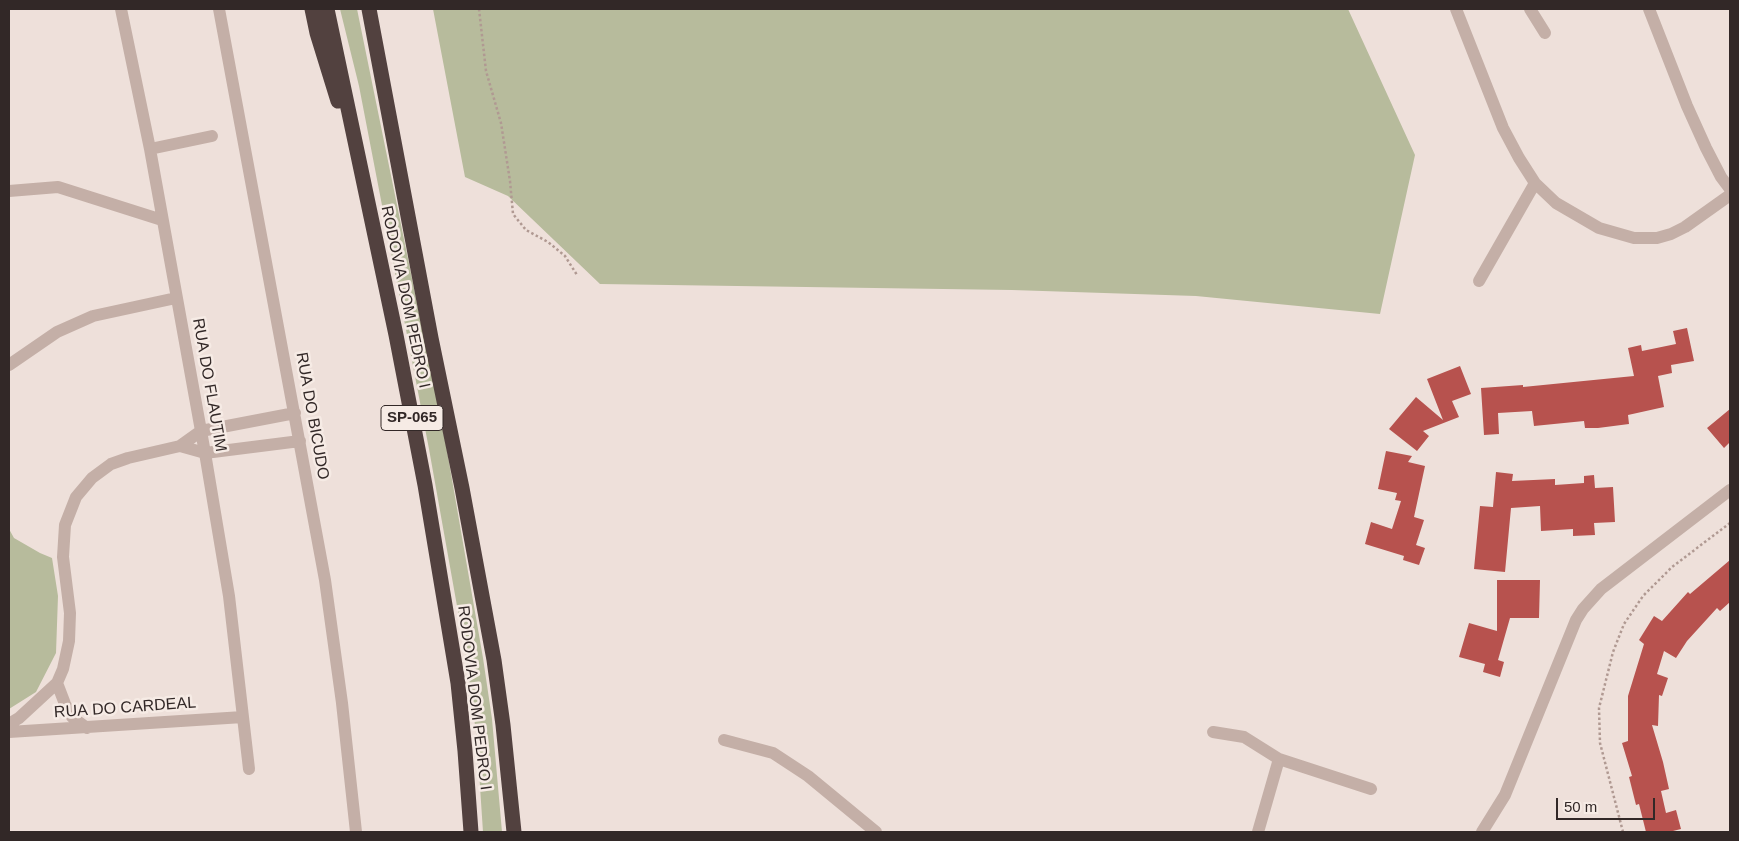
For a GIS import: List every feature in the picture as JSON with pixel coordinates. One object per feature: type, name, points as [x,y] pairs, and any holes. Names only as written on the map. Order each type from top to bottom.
[{"type":"highway","points":[[312,9],[317,33],[367,198]]},
{"type":"highway","name":"RODOVIA DOM PEDRO I","points":[[327,9],[396,335],[425,485],[455,665],[466,751],[471,832]]},
{"type":"highway","name":"RODOVIA DOM PEDRO I","points":[[371,9],[426,310],[494,660],[514,832]]},
{"type":"street","name":"RUA DO FLAUTIM","points":[[121,9],[150,148],[205,453],[229,596],[249,770]]},
{"type":"street","name":"RUA DO BICUDO","points":[[219,9],[327,590],[353,792],[356,832]]},
{"type":"street","points":[[1456,9],[1503,128],[1535,183],[1556,203],[1599,228],[1634,238],[1656,238],[1671,234],[1701,216],[1730,195]]},
{"type":"street","points":[[1530,9],[1545,34]]},
{"type":"street","points":[[1649,9],[1687,106],[1706,148],[1721,177],[1730,188]]},
{"type":"street","points":[[150,148],[212,136]]},
{"type":"street","points":[[1479,281],[1535,183]]},
{"type":"street","points":[[9,191],[58,186],[162,220]]},
{"type":"street","points":[[9,365],[57,332],[94,316],[176,298]]},
{"type":"street","points":[[9,724],[19,718],[58,683],[63,669],[70,632],[70,613],[63,557],[65,526],[76,498],[92,478],[111,464],[128,458],[180,446],[201,430],[295,413]]},
{"type":"street","points":[[180,446],[205,453],[300,441]]},
{"type":"street","points":[[1482,832],[1505,795],[1576,620],[1583,609],[1602,589],[1730,490]]},
{"type":"street","points":[[58,683],[64,704],[72,717],[87,728]]},
{"type":"street","name":"RUA DO CARDEAL","points":[[9,732],[243,717]]},
{"type":"street","points":[[1213,732],[1244,737],[1279,759],[1372,789]]},
{"type":"street","points":[[724,740],[773,754],[808,776],[876,832]]},
{"type":"street","points":[[1258,832],[1279,759]]},
{"type":"path","points":[[479,9],[486,71],[501,123],[513,214],[526,230],[548,242],[565,256],[577,275]]},
{"type":"path","points":[[1623,832],[1600,743],[1599,708],[1614,652],[1624,624],[1644,596],[1672,567],[1730,524]]},
{"type":"green space","points":[[340,9],[357,9],[446,445],[492,719],[502,832],[483,832],[477,741],[467,662],[429,449],[359,86]]},
{"type":"green space","points":[[433,9],[1348,9],[1415,155],[1380,314],[1196,296],[1012,290],[600,284],[508,196],[465,177]]},
{"type":"green space","points":[[9,529],[14,538],[52,558],[58,596],[56,653],[36,692],[9,709]]},
{"type":"building","points":[[1687,328],[1694,361],[1671,365],[1672,373],[1658,376],[1664,407],[1628,415],[1629,424],[1598,428],[1585,428],[1584,421],[1534,426],[1532,411],[1498,413],[1499,434],[1484,435],[1481,388],[1523,385],[1523,387],[1634,376],[1628,348],[1641,345],[1642,351],[1676,344],[1673,331]]},
{"type":"building","points":[[1460,366],[1471,394],[1452,401],[1459,417],[1423,431],[1429,436],[1417,451],[1389,429],[1416,397],[1443,420],[1427,379]]},
{"type":"building","points":[[1730,409],[1730,442],[1724,448],[1707,428]]},
{"type":"building","points":[[1386,451],[1412,456],[1408,462],[1425,466],[1414,517],[1424,520],[1416,545],[1425,548],[1419,565],[1403,560],[1404,556],[1365,544],[1371,522],[1392,529],[1401,501],[1395,500],[1397,493],[1378,489]]},
{"type":"building","points":[[1496,472],[1513,474],[1512,481],[1555,479],[1555,485],[1584,483],[1584,476],[1594,475],[1595,488],[1613,487],[1615,522],[1594,523],[1595,535],[1573,536],[1573,529],[1541,531],[1540,506],[1511,508],[1505,572],[1474,569],[1480,506],[1493,507]]},
{"type":"building","points":[[1730,560],[1730,602],[1720,611],[1717,608],[1687,641],[1676,658],[1664,651],[1657,674],[1668,678],[1662,696],[1659,695],[1658,726],[1652,725],[1669,789],[1661,791],[1666,813],[1676,810],[1681,829],[1669,832],[1646,832],[1639,804],[1636,805],[1629,777],[1632,776],[1622,743],[1628,741],[1628,696],[1644,644],[1639,640],[1654,616],[1662,621],[1688,592],[1690,594]]},
{"type":"building","points":[[1497,580],[1540,580],[1539,618],[1510,618],[1498,660],[1504,662],[1500,677],[1483,672],[1485,664],[1459,657],[1469,623],[1497,631]]}]
